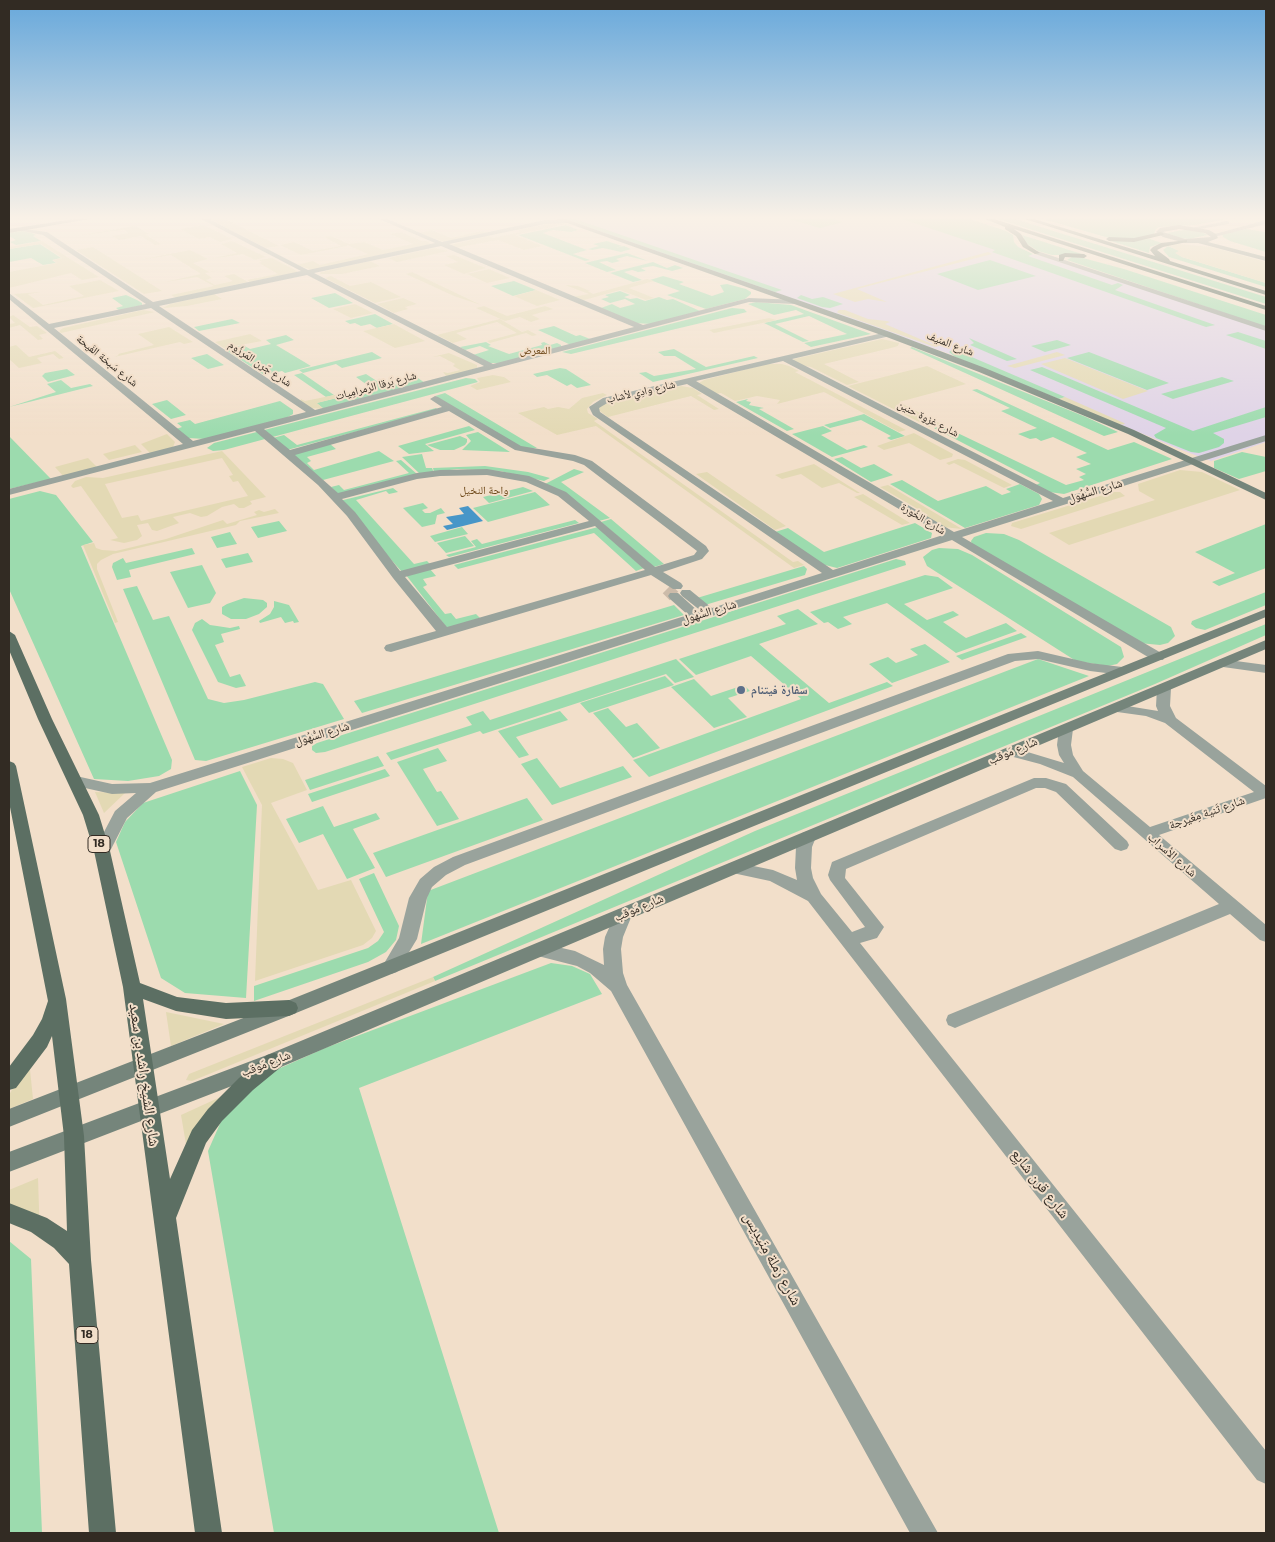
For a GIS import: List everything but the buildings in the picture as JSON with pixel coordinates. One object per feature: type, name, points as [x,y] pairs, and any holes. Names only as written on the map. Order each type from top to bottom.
[{"type":"highway","points":[[1212,291],[1266,308]]},
{"type":"main road","name":"شارع المنيف","points":[[764,291],[887,334],[1069,405],[1191,460],[1266,497]]},
{"type":"main road","points":[[9,1118],[289,1008],[1266,613]]},
{"type":"main road","name":"شارع الشيخ راشد بن سعيد","points":[[9,635],[45,718],[91,815],[102,851],[132,986],[209,1533]]},
{"type":"main road","name":"شارع مَوقب","points":[[9,1162],[274,1061],[1266,644]]},
{"type":"main road","name":"18","points":[[9,766],[57,999],[74,1136],[80,1260],[103,1533]]},
{"type":"main road","points":[[132,986],[176,1004],[201,1008],[226,1011],[289,1008]]},
{"type":"main road","points":[[9,1082],[40,1041],[57,999]]},
{"type":"main road","points":[[164,1220],[191,1154],[210,1122],[221,1108],[246,1084],[274,1061]]},
{"type":"main road","points":[[9,1213],[39,1225],[62,1240],[80,1260]]},
{"type":"street","name":"شارع جَرن المَرزُوم","points":[[131,291],[313,414]]},
{"type":"street","points":[[48,327],[218,291]]},
{"type":"street","points":[[345,291],[492,367]]},
{"type":"street","points":[[554,291],[642,328]]},
{"type":"street","points":[[749,300],[756,291]]},
{"type":"street","points":[[1153,291],[1266,329]]},
{"type":"street","name":"شارع سَبخة الفَيحة","points":[[9,296],[191,445]]},
{"type":"street","name":"شارع بَرقا الرَّمرامِيات","points":[[9,492],[749,300],[795,302]]},
{"type":"street","name":"شارع وادِي لأشاب","points":[[832,574],[594,410],[596,405],[606,400],[887,334]]},
{"type":"street","name":"شارع غزوة حنين","points":[[784,358],[1061,501]]},
{"type":"street","name":"شارع الخُورة","points":[[689,381],[1158,657]]},
{"type":"street","points":[[391,648],[653,571],[698,557],[702,554],[702,548],[593,466],[582,460],[514,446],[435,399]]},
{"type":"street","points":[[288,454],[450,408]]},
{"type":"street","points":[[257,428],[336,497],[367,533],[397,575],[445,633]]},
{"type":"street","name":"شارع السُّهُول","points":[[76,781],[112,789],[151,788],[1266,438]]},
{"type":"street","points":[[336,497],[417,476],[464,471],[487,472],[522,478],[547,486],[562,494],[653,571],[656,578],[676,591],[702,614]]},
{"type":"street","points":[[397,575],[597,522]]},
{"type":"street","points":[[391,967],[408,939],[418,898],[426,883],[440,871],[459,862],[1013,657],[1038,655],[1090,667],[1122,671]]},
{"type":"street","points":[[1222,663],[1266,669]]},
{"type":"street","points":[[1164,688],[1163,706],[1170,720]]},
{"type":"street","name":"شارع ثَنية مِغَيرجة","points":[[1115,708],[1143,711],[1170,720],[1266,793],[1148,833]]},
{"type":"street","name":"شارع الأسراب","points":[[1066,728],[1064,745],[1066,755],[1078,774],[1266,935]]},
{"type":"street","name":"شارع الأسراب","points":[[1011,752],[1045,761],[1078,774]]},
{"type":"street","points":[[848,940],[872,933],[875,927],[836,875],[838,866],[845,861],[1039,782],[1060,788],[1121,845]]},
{"type":"street","name":"شارع السُّهُول","points":[[102,851],[121,815],[151,788]]},
{"type":"street","points":[[1096,822],[1124,814]]},
{"type":"street","name":"شارع قرن شايِع","points":[[808,837],[804,847],[802,868],[814,897],[1266,1472]]},
{"type":"street","name":"شارع قرن شايِع","points":[[734,868],[773,876],[814,897]]},
{"type":"street","points":[[955,1020],[1232,906]]},
{"type":"street","name":"شارع رَملة مِنَيدِيس","points":[[623,915],[614,937],[612,949],[614,974],[618,986],[925,1533]]},
{"type":"street","name":"شارع رَملة مِنَيدِيس","points":[[540,950],[562,954],[583,961],[596,968],[618,986]]},
{"type":"shaded area","points":[[770,291],[1157,291],[1266,327],[1266,442],[1211,461],[967,360]]},
{"type":"green space","points":[[502,291],[532,291],[513,296]]},
{"type":"green space","points":[[620,291],[630,295],[624,297],[630,299],[637,298],[645,301],[659,297],[667,300],[673,299],[700,311],[651,324],[634,323],[601,308],[612,304],[620,308],[635,304],[625,299],[610,303],[601,299],[609,297],[605,295]]},
{"type":"green space","points":[[680,291],[698,291],[712,296],[723,291],[749,291],[751,294],[745,299],[706,309],[667,295]]},
{"type":"green space","points":[[1103,291],[1118,291],[1215,325],[1206,327]]},
{"type":"green space","points":[[1159,291],[1192,291],[1266,315],[1266,327]]},
{"type":"green space","points":[[1225,291],[1247,291],[1266,297],[1266,304]]},
{"type":"green space","points":[[335,293],[353,303],[329,308],[311,298]]},
{"type":"green space","points":[[126,295],[142,303],[142,305],[120,311],[116,308],[123,306],[112,298]]},
{"type":"green space","points":[[801,295],[812,299],[823,297],[843,304],[830,308],[822,307],[797,298]]},
{"type":"green space","points":[[756,302],[791,305],[871,334],[811,347],[804,343],[847,334],[809,316],[775,324],[809,341],[803,342],[764,323],[804,314],[796,310],[774,315],[748,304]]},
{"type":"green space","points":[[732,308],[744,309],[747,312],[571,354],[562,352]]},
{"type":"green space","points":[[375,314],[393,324],[377,328],[370,324],[361,326],[345,321]]},
{"type":"green space","points":[[232,319],[240,323],[199,331],[194,327]]},
{"type":"green space","points":[[554,326],[576,336],[580,335],[590,339],[571,345],[538,330]]},
{"type":"green space","points":[[1238,332],[1266,341],[1266,349],[1226,335]]},
{"type":"green space","points":[[286,335],[294,340],[276,345],[311,366],[285,373],[282,371],[264,375],[224,349],[243,345],[250,349],[271,344],[266,340]]},
{"type":"green space","points":[[969,338],[1017,359],[1007,361],[970,345],[974,343]]},
{"type":"green space","points":[[1057,340],[1071,345],[1045,352],[1031,346]]},
{"type":"green space","points":[[486,342],[491,345],[488,346],[509,354],[542,345],[541,343],[544,342],[550,345],[557,343],[561,347],[500,363],[489,363],[473,355],[489,350],[480,346],[465,350],[460,347]]},
{"type":"green space","points":[[912,347],[1086,417],[1118,432],[1104,436],[910,348]]},
{"type":"green space","points":[[674,349],[706,367],[754,356],[758,358],[653,382],[639,373],[646,372],[654,376],[696,369],[675,356],[664,356],[658,352]]},
{"type":"green space","points":[[953,349],[1065,397],[1059,399],[955,357],[949,352]]},
{"type":"green space","points":[[372,352],[382,358],[342,368],[336,364],[303,373],[299,370]]},
{"type":"green space","points":[[1089,352],[1169,383],[1147,390],[1067,358]]},
{"type":"green space","points":[[207,354],[224,365],[208,369],[191,358]]},
{"type":"green space","points":[[1042,367],[1193,431],[1266,407],[1266,417],[1213,433],[1224,439],[1224,443],[1219,447],[1199,453],[1191,452],[1156,438],[1154,435],[1166,428],[1030,370]]},
{"type":"green space","points":[[560,368],[566,369],[591,385],[577,388],[571,384],[567,386],[547,375],[537,377],[533,374]]},
{"type":"green space","points":[[67,369],[75,375],[48,382],[42,376],[45,373]]},
{"type":"green space","points":[[302,373],[334,395],[326,397],[294,375]]},
{"type":"green space","points":[[366,374],[386,387],[407,382],[404,379],[415,376],[425,383],[324,409],[316,403],[356,393],[354,391],[370,387],[356,377]]},
{"type":"green space","points":[[1222,377],[1234,381],[1173,399],[1161,394]]},
{"type":"green space","points":[[466,378],[475,379],[478,382],[224,450],[213,451],[207,448],[214,443]]},
{"type":"green space","points":[[61,380],[71,388],[90,384],[93,386],[9,407],[56,392],[47,384]]},
{"type":"green space","points":[[977,389],[1108,450],[1134,442],[1172,459],[1064,494],[1049,492],[1036,485],[1040,483],[934,428],[943,426],[1066,485],[1084,480],[1079,477],[1086,474],[1076,469],[1091,464],[1076,457],[1087,453],[1053,437],[1041,441],[1018,434],[1037,428],[1001,411],[1010,408],[972,390]]},
{"type":"green space","points":[[445,393],[537,448],[522,449],[435,396]]},
{"type":"green space","points":[[748,399],[746,401],[751,402],[749,405],[764,408],[759,409],[794,429],[787,431],[736,402]]},
{"type":"green space","points":[[167,400],[186,415],[171,419],[152,404]]},
{"type":"green space","points":[[280,401],[293,410],[293,414],[286,418],[205,439],[188,438],[176,429],[182,427],[177,423],[190,420],[195,424]]},
{"type":"green space","points":[[436,408],[438,410],[287,450],[273,438],[284,435],[297,445]]},
{"type":"green space","points":[[864,414],[905,436],[891,440],[887,438],[891,436],[861,420],[830,428],[824,425]]},
{"type":"green space","points":[[469,426],[475,430],[425,444],[434,451],[409,454],[398,446]]},
{"type":"green space","points":[[823,426],[832,431],[821,435],[847,450],[864,445],[868,447],[832,457],[792,434]]},
{"type":"green space","points":[[478,432],[510,452],[462,450],[471,441],[466,435]]},
{"type":"green space","points":[[9,436],[51,479],[9,489]]},
{"type":"green space","points":[[460,436],[467,439],[467,442],[465,445],[454,450],[440,450],[427,445]]},
{"type":"green space","points":[[330,444],[336,449],[307,457],[311,461],[307,463],[314,470],[379,451],[394,461],[323,480],[291,455]]},
{"type":"green space","points":[[1242,452],[1266,457],[1266,471],[1239,479],[1214,468],[1214,461]]},
{"type":"green space","points":[[422,454],[426,468],[432,468],[434,473],[420,474],[402,457]]},
{"type":"green space","points":[[842,457],[861,468],[874,464],[893,475],[871,482],[834,459]]},
{"type":"green space","points":[[401,460],[417,474],[338,494],[331,487],[339,485],[344,490],[409,473],[396,461]]},
{"type":"green space","points":[[485,466],[528,472],[550,478],[544,481],[500,471],[457,469],[434,472],[433,468]]},
{"type":"green space","points":[[574,469],[584,472],[561,482],[610,518],[599,521],[545,484]]},
{"type":"green space","points":[[902,480],[938,501],[986,486],[1002,495],[1011,492],[1006,489],[1020,484],[1039,494],[1042,499],[1039,505],[965,528],[890,484]]},
{"type":"green space","points":[[523,487],[533,491],[489,503],[483,497]]},
{"type":"green space","points":[[393,488],[398,492],[389,494],[386,491],[356,500],[414,564],[427,561],[430,564],[402,572],[339,501]]},
{"type":"green space","points":[[40,491],[56,495],[93,542],[81,546],[172,760],[171,769],[159,776],[128,781],[94,779],[9,589],[9,499]]},
{"type":"green space","points":[[535,492],[550,505],[488,522],[473,508]]},
{"type":"green space","points":[[423,503],[428,508],[422,510],[425,513],[441,508],[445,513],[437,515],[435,524],[422,527],[403,508]]},
{"type":"green space","points":[[611,519],[664,564],[654,567],[601,522]]},
{"type":"green space","points":[[575,520],[579,523],[449,557],[446,555],[476,547],[471,541],[477,539],[482,544]]},
{"type":"green space","points":[[279,521],[287,531],[258,538],[251,527]]},
{"type":"green space","points":[[915,523],[932,533],[931,538],[837,568],[821,564],[775,532],[788,528],[824,552]]},
{"type":"green space","points":[[1266,524],[1266,568],[1219,586],[1212,582],[1235,573],[1195,552]]},
{"type":"green space","points":[[462,527],[468,534],[435,542],[430,536]]},
{"type":"green space","points":[[598,527],[644,568],[636,571],[594,533],[458,569],[454,565]]},
{"type":"green space","points":[[230,532],[237,544],[217,548],[211,537]]},
{"type":"green space","points":[[986,533],[1004,534],[1019,540],[1171,627],[1175,636],[1168,643],[1160,645],[1139,643],[972,545],[971,541],[974,537]]},
{"type":"green space","points":[[465,536],[474,546],[446,553],[437,543]]},
{"type":"green space","points":[[192,548],[195,554],[129,570],[131,577],[117,580],[112,567],[113,563],[123,558],[126,563]]},
{"type":"green space","points":[[939,548],[958,549],[972,555],[1121,647],[1124,657],[1117,664],[1108,666],[1076,661],[927,566],[923,557],[932,550]]},
{"type":"green space","points":[[248,553],[253,562],[226,568],[221,559]]},
{"type":"green space","points":[[896,559],[905,561],[906,565],[325,752],[316,753],[312,750],[312,746],[317,743]]},
{"type":"green space","points":[[202,565],[216,593],[210,603],[188,608],[170,572]]},
{"type":"green space","points":[[804,566],[807,569],[805,575],[705,605],[697,598]]},
{"type":"green space","points":[[430,569],[436,576],[423,579],[427,585],[423,587],[445,614],[451,613],[456,619],[476,614],[480,618],[447,628],[406,575]]},
{"type":"green space","points":[[925,575],[938,577],[953,588],[904,604],[927,620],[953,611],[959,615],[943,622],[966,638],[1006,623],[1017,631],[956,653],[887,603],[843,617],[852,624],[838,629],[828,622],[824,623],[810,612]]},
{"type":"green space","points":[[137,586],[153,620],[169,616],[208,699],[224,703],[244,700],[315,682],[323,684],[344,719],[206,761],[195,760],[123,589]]},
{"type":"green space","points":[[1266,592],[1266,605],[1205,630],[1196,628],[1191,624],[1192,621]]},
{"type":"green space","points":[[244,598],[263,600],[267,603],[267,607],[259,614],[246,619],[231,619],[222,614],[222,607]]},
{"type":"green space","points":[[274,601],[289,605],[299,622],[285,623],[281,617],[260,623],[259,621],[270,614],[274,607]]},
{"type":"green space","points":[[674,605],[684,615],[362,713],[354,701]]},
{"type":"green space","points":[[798,609],[818,624],[759,644],[829,703],[887,682],[893,686],[649,777],[633,760],[801,699],[751,656],[696,675],[679,659],[786,624],[777,616]]},
{"type":"green space","points":[[202,619],[210,625],[230,628],[239,626],[240,629],[221,634],[224,642],[215,645],[230,677],[240,674],[246,686],[236,688],[218,682],[192,630],[195,623]]},
{"type":"green space","points":[[1266,624],[1266,635],[1155,684],[435,981],[433,977],[755,831]]},
{"type":"green space","points":[[1021,633],[1027,637],[962,660],[956,656]]},
{"type":"green space","points":[[925,644],[950,662],[892,683],[869,664],[888,657],[896,663],[918,655],[910,649]]},
{"type":"green space","points":[[676,659],[694,677],[675,683],[666,674],[483,734],[480,731],[391,760],[386,753],[472,725],[466,717],[483,711],[490,720]]},
{"type":"green space","points":[[1038,659],[1089,676],[421,944],[428,891]]},
{"type":"green space","points":[[665,676],[674,685],[589,713],[580,703]]},
{"type":"green space","points":[[694,679],[711,696],[744,685],[750,691],[728,698],[747,717],[714,728],[671,687]]},
{"type":"green space","points":[[608,708],[626,727],[637,723],[660,748],[633,758],[593,713]]},
{"type":"green space","points":[[560,711],[568,720],[516,737],[529,755],[519,758],[498,731]]},
{"type":"green space","points":[[438,748],[447,761],[423,769],[437,792],[441,791],[459,819],[437,826],[397,762]]},
{"type":"green space","points":[[378,756],[384,766],[310,790],[305,780]]},
{"type":"green space","points":[[537,758],[560,788],[623,766],[632,777],[552,805],[521,764]]},
{"type":"green space","points":[[385,769],[390,776],[312,802],[308,794]]},
{"type":"green space","points":[[240,771],[257,805],[246,998],[185,993],[161,978],[116,842],[125,822],[143,803]]},
{"type":"green space","points":[[527,798],[543,820],[386,877],[373,853]]},
{"type":"green space","points":[[323,806],[334,827],[376,813],[380,819],[353,829],[375,868],[347,879],[323,834],[299,843],[286,819]]},
{"type":"green space","points":[[374,873],[399,926],[396,940],[386,952],[368,962],[254,1001],[254,986],[368,948],[378,941],[384,932],[359,879]]},
{"type":"green space","points":[[551,963],[572,966],[590,974],[602,994],[359,1088],[499,1533],[274,1533],[208,1151],[226,1110],[258,1078],[325,1048]]},
{"type":"green space","points":[[9,1241],[31,1259],[42,1533],[9,1533]]},
{"type":"sand","points":[[76,291],[119,291],[33,308],[14,294],[41,292],[28,294],[43,305],[84,296]]},
{"type":"sand","points":[[139,291],[162,291],[144,294]]},
{"type":"sand","points":[[190,291],[208,291],[176,298],[171,295]]},
{"type":"sand","points":[[351,291],[389,291],[401,297],[375,303]]},
{"type":"sand","points":[[443,291],[452,291],[481,305]]},
{"type":"sand","points":[[538,291],[560,300],[537,306],[514,296]]},
{"type":"sand","points":[[581,291],[590,291],[588,291],[593,294],[604,291],[617,291],[581,301],[572,297],[589,294]]},
{"type":"sand","points":[[622,291],[636,291],[654,298],[646,300]]},
{"type":"sand","points":[[844,291],[862,291],[887,302],[868,299],[855,302],[833,294]]},
{"type":"sand","points":[[214,294],[222,299],[187,306],[163,308],[170,304]]},
{"type":"sand","points":[[403,298],[417,304],[405,307],[408,309],[394,313],[377,304]]},
{"type":"sand","points":[[355,304],[373,313],[351,318],[333,309]]},
{"type":"sand","points":[[484,306],[507,316],[545,306],[553,309],[532,315],[540,319],[531,322],[520,317],[505,321],[476,308]]},
{"type":"sand","points":[[143,310],[155,312],[61,333],[59,331],[63,328]]},
{"type":"sand","points":[[839,310],[845,310],[868,319],[890,322],[885,324],[934,345],[942,345],[935,347],[838,313]]},
{"type":"sand","points":[[13,315],[30,327],[37,326],[47,333],[39,335],[43,339],[38,340],[20,325],[9,328],[9,324],[15,323],[9,317]]},
{"type":"sand","points":[[769,318],[777,320],[714,333],[709,330]]},
{"type":"sand","points":[[500,319],[522,332],[528,330],[537,335],[532,336],[526,333],[490,343],[487,341],[517,333],[497,322],[456,333],[467,339],[453,343],[437,335]]},
{"type":"sand","points":[[394,324],[425,341],[395,348],[363,331]]},
{"type":"sand","points":[[169,327],[193,342],[184,344],[180,342],[114,357],[118,354],[154,345],[138,334]]},
{"type":"sand","points":[[250,334],[262,341],[224,348],[215,342]]},
{"type":"sand","points":[[882,339],[899,343],[898,346],[824,364],[859,382],[847,385],[811,367],[800,365],[793,361],[794,359]]},
{"type":"sand","points":[[16,345],[29,357],[55,351],[64,358],[59,359],[53,354],[37,358],[42,363],[19,368],[9,359],[9,347]]},
{"type":"sand","points":[[1057,352],[1065,355],[1015,368],[1007,366]]},
{"type":"sand","points":[[449,353],[477,365],[477,368],[446,376],[443,372],[448,373],[460,370],[453,366],[455,364],[440,356],[432,357]]},
{"type":"sand","points":[[1065,358],[1148,391],[1123,399],[1041,364]]},
{"type":"sand","points":[[767,364],[789,366],[799,371],[795,372],[906,430],[899,432],[824,392],[777,404],[780,400],[757,396],[735,401],[721,393],[716,394],[699,383],[704,380]]},
{"type":"sand","points":[[927,366],[966,384],[899,402],[941,424],[929,427],[848,386]]},
{"type":"sand","points":[[493,375],[504,377],[511,382],[477,390],[470,386],[480,382],[477,378]]},
{"type":"sand","points":[[681,386],[693,388],[702,394],[697,395],[719,409],[714,410],[691,396],[608,417],[597,409],[601,404]]},
{"type":"sand","points":[[354,391],[357,393],[317,403],[324,409],[308,408],[300,402],[301,399],[305,401]]},
{"type":"sand","points":[[603,393],[607,395],[593,402],[587,409],[588,413],[598,419],[594,421],[793,562],[798,561],[804,565],[794,568],[596,426],[557,435],[518,413],[544,407],[548,409],[558,407],[569,409],[582,398]]},
{"type":"sand","points":[[1065,397],[1125,424],[1118,425],[1059,399]]},
{"type":"sand","points":[[914,433],[953,454],[952,457],[940,460],[909,443],[884,450],[877,446]]},
{"type":"sand","points":[[167,434],[175,442],[173,447],[151,454],[141,444]]},
{"type":"sand","points":[[135,445],[142,452],[109,460],[103,454]]},
{"type":"sand","points":[[222,451],[266,497],[250,501],[252,504],[244,508],[239,508],[234,504],[222,507],[207,516],[201,517],[190,513],[173,517],[179,523],[157,531],[152,530],[148,523],[137,525],[142,536],[137,540],[124,543],[110,540],[118,538],[81,486],[73,488],[71,486],[75,481],[86,477],[103,478]],"holes":[[[222,458],[233,475],[229,476],[233,482],[238,481],[248,496],[141,521],[138,515],[122,518],[105,484]]]},
{"type":"sand","points":[[88,458],[98,468],[64,477],[55,467]]},
{"type":"sand","points":[[958,459],[965,460],[1012,485],[1004,488],[954,463],[949,465],[946,463]]},
{"type":"sand","points":[[814,464],[860,493],[839,483],[822,488],[801,474],[782,479],[775,475]]},
{"type":"sand","points":[[1180,470],[1202,472],[1240,490],[1069,545],[1049,533],[1155,500],[1139,491],[1138,484]]},
{"type":"sand","points":[[707,472],[786,526],[775,530],[696,474]]},
{"type":"sand","points":[[888,485],[962,529],[943,527],[925,517],[928,515],[880,487]]},
{"type":"sand","points":[[1113,492],[1120,492],[1125,496],[1021,529],[1011,526],[1012,523]]},
{"type":"sand","points":[[863,494],[910,523],[902,525],[854,497]]},
{"type":"sand","points":[[275,509],[279,513],[240,521],[236,525],[113,554],[101,560],[97,564],[97,569],[118,622],[115,623],[83,545],[94,543],[96,548],[116,551],[166,539],[223,520],[227,524],[257,515],[254,512],[259,510],[264,512]]},
{"type":"sand","points":[[271,758],[283,759],[293,763],[307,790],[271,803],[318,890],[351,880],[376,931],[372,938],[363,945],[255,981],[262,805],[242,767]]},
{"type":"sand","points":[[95,792],[125,793],[104,813]]},
{"type":"sand","points":[[433,977],[435,981],[192,1081],[186,1080],[189,1074]]},
{"type":"sand","points":[[166,1012],[224,1024],[171,1046]]},
{"type":"sand","points":[[29,1060],[33,1099],[9,1109],[9,1095]]},
{"type":"sand","points":[[227,1094],[187,1150],[181,1115]]},
{"type":"sand","points":[[38,1178],[40,1239],[20,1218],[9,1211],[9,1190]]},
{"type":"water","points":[[468,506],[483,521],[447,530],[443,526],[453,524],[446,517],[464,514],[459,508]]},
{"type":"tunnel","points":[[667,589],[674,596]]},
{"type":"place","name":"سفارة فيتنام","points":[[741,690]]},
{"type":"district","name":"المعرض","points":[[535,351]]},
{"type":"district","name":"واحة النخيل","points":[[484,491]]}]
